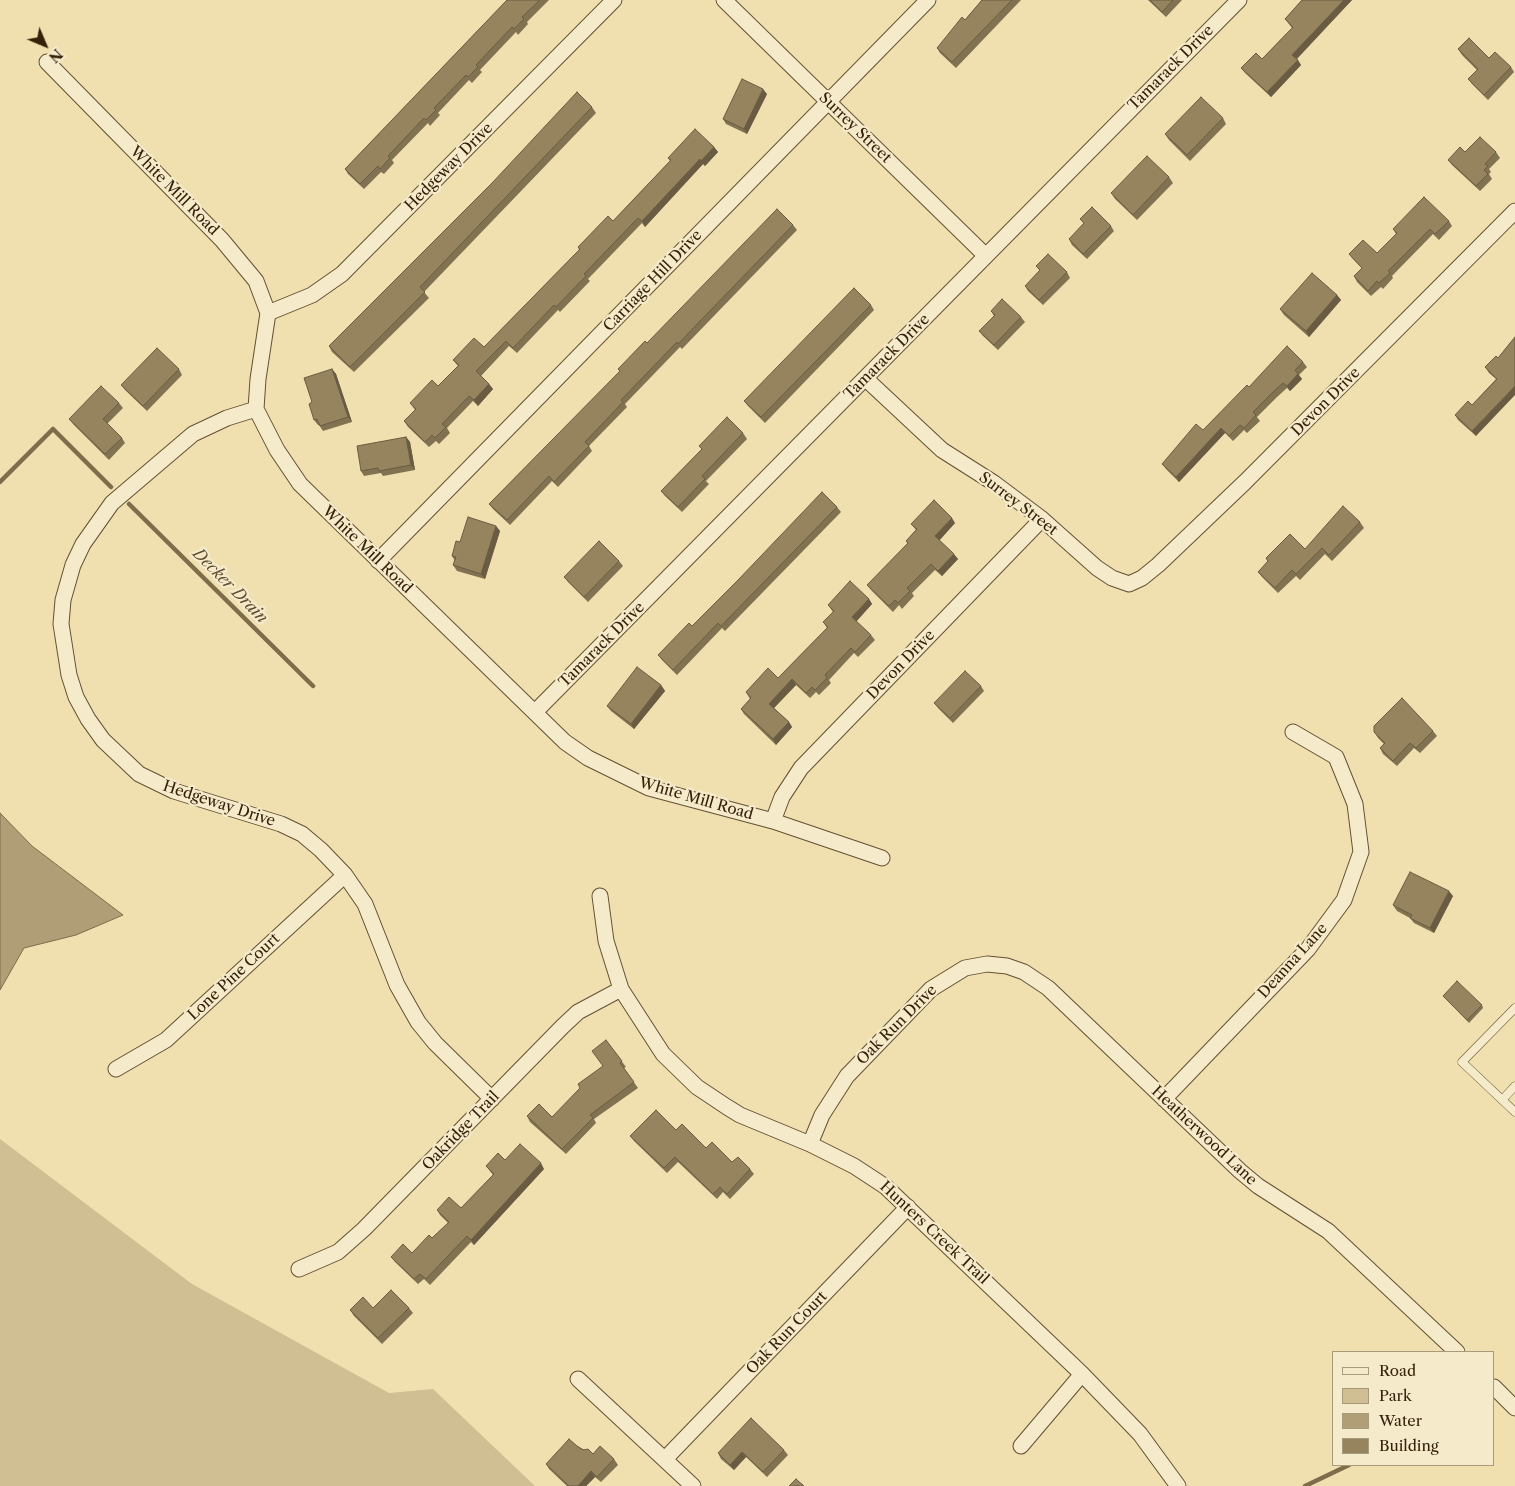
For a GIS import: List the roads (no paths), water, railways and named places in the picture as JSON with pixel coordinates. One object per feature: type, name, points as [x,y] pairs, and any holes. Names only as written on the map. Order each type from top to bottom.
[{"type":"street","name":"Hedgeway Drive","points":[[268,313],[312,295],[342,274],[614,0]]},
{"type":"street","name":"Surrey Street","points":[[724,0],[986,256]]},
{"type":"street","name":"Carriage Hill Drive","points":[[378,561],[928,0]]},
{"type":"street","name":"Tamarack Drive","points":[[535,712],[866,379],[1238,0]]},
{"type":"street","name":"White Mill Road","points":[[47,62],[246,267],[261,292],[268,313],[258,379],[256,409],[277,450],[300,484],[565,742],[588,758],[628,780],[669,794],[773,821],[882,858]]},
{"type":"street","name":"Devon Drive","points":[[1129,584],[1142,578],[1158,565],[1245,482],[1515,211]]},
{"type":"street","name":"Surrey Street","points":[[866,379],[942,450],[994,483],[1042,519],[1097,568],[1112,578],[1129,584]]},
{"type":"street","name":"Hedgeway Drive","points":[[256,409],[227,418],[193,434],[112,504],[99,520],[83,544],[73,565],[63,600],[61,624],[68,675],[76,697],[88,719],[114,752],[139,774],[174,791],[292,829],[321,850],[345,875],[364,904],[375,925],[397,985],[411,1012],[435,1043],[492,1099]]},
{"type":"street","name":"Devon Drive","points":[[773,821],[782,797],[801,768],[1042,519]]},
{"type":"street","name":"Deanna Lane","points":[[1164,1099],[1308,949],[1344,900],[1361,852],[1355,804],[1336,757],[1293,732]]},
{"type":"street","name":"Lone Pine Court","points":[[116,1069],[166,1040],[345,875]]},
{"type":"street","name":"Hunters Creek Trail","points":[[600,896],[606,941],[621,989],[663,1054],[697,1087],[740,1115],[810,1144],[870,1175],[908,1207],[1082,1374],[1140,1434],[1178,1486]]},
{"type":"street","name":"Oak Run Drive","points":[[810,1144],[822,1116],[847,1076],[931,989],[957,971],[987,964],[1007,966],[1032,977],[1070,1009]]},
{"type":"street","name":"Oakridge Trail","points":[[299,1268],[338,1252],[364,1229],[578,1012],[621,989]]},
{"type":"street","name":"Heatherwood Lane","points":[[1070,1009],[1258,1186],[1314,1220],[1348,1248],[1456,1351]]},
{"type":"street","name":"Oak Run Court","points":[[666,1459],[908,1207]]},
{"type":"street","points":[[1021,1446],[1082,1374]]},
{"type":"street","points":[[578,1379],[693,1486]]},
{"type":"street","points":[[1495,1388],[1515,1408]]},
{"type":"lane","points":[[1515,1008],[1462,1062],[1515,1112]]},
{"type":"lane","points":[[1502,1100],[1515,1086]]},
{"type":"water","points":[[0,813],[32,846],[123,915],[76,935],[24,948],[0,990]]},
{"type":"waterway","name":"Decker Drain","points":[[0,482],[53,429],[111,487]]},
{"type":"waterway","name":"Decker Drain","points":[[129,504],[313,686]]},
{"type":"waterway","points":[[1305,1486],[1347,1466]]}]
